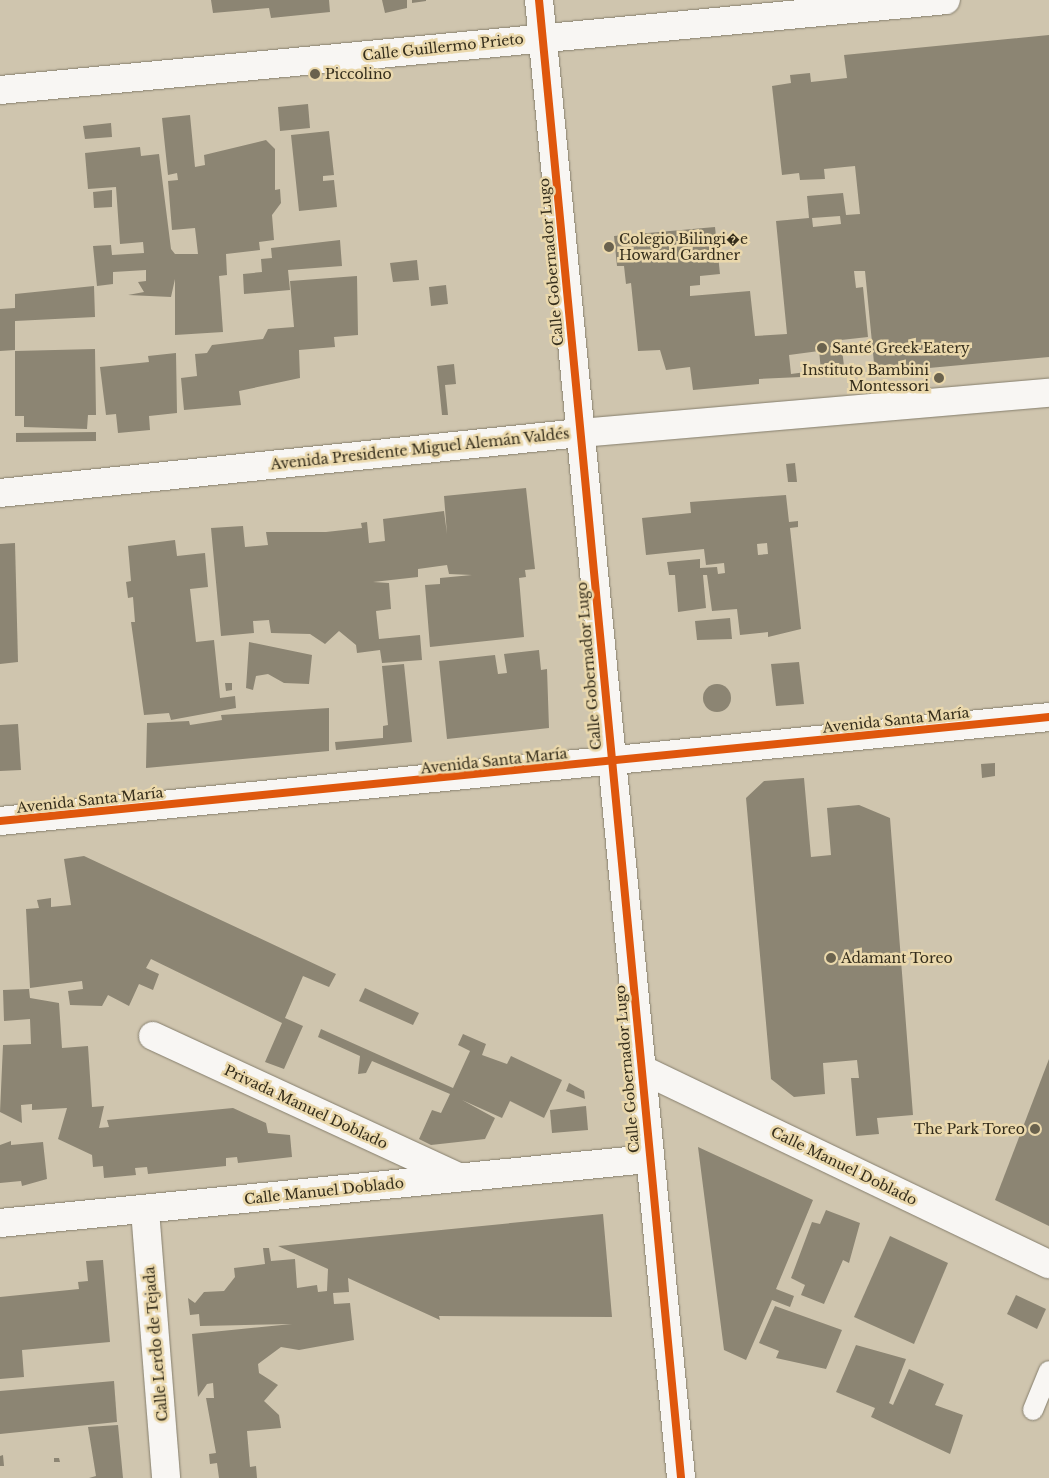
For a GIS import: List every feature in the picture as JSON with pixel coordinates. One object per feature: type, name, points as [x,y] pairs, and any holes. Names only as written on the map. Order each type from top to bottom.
[{"type":"street","name":"Calle Gobernador Lugo","points":[[539,0],[639,1068],[681,1478]]},
{"type":"street","name":"Calle Guillermo Prieto","points":[[0,90],[946,0]]},
{"type":"street","name":"Avenida Presidente Miguel Alemán Valdés","points":[[0,493],[580,433],[1049,393]]},
{"type":"street","name":"Avenida Santa María","points":[[0,821],[611,762],[1049,717]]},
{"type":"street","name":"Privada Manuel Doblado","points":[[153,1036],[459,1178]]},
{"type":"street","name":"Calle Manuel Doblado","points":[[639,1068],[1049,1264]]},
{"type":"street","name":"Calle Manuel Doblado","points":[[0,1223],[648,1159]]},
{"type":"street","name":"Calle Lerdo de Tejada","points":[[145,1210],[166,1478]]},
{"type":"lane","points":[[1033,1410],[1049,1371]]},
{"type":"building","points":[[211,0],[329,0],[330,12],[271,18],[269,8],[213,13]]},
{"type":"building","points":[[382,0],[407,0],[407,8],[385,13]]},
{"type":"building","points":[[412,0],[426,0],[426,1],[412,3]]},
{"type":"building","points":[[1049,35],[1049,357],[875,373],[865,271],[854,271],[856,288],[863,287],[868,337],[841,340],[845,375],[759,379],[759,384],[693,390],[690,367],[666,370],[660,350],[638,351],[631,283],[626,284],[624,266],[617,266],[614,236],[715,227],[720,274],[700,276],[700,285],[690,286],[690,296],[750,291],[755,336],[787,334],[776,221],[809,218],[807,196],[843,193],[846,215],[860,214],[855,166],[824,169],[825,179],[800,180],[799,173],[782,175],[772,86],[791,83],[790,75],[810,73],[811,82],[847,78],[844,55]],"holes":[[[840,216],[841,224],[813,227],[812,218]],[[819,351],[821,370],[791,374],[789,355]]]},
{"type":"building","points":[[308,104],[310,128],[280,131],[278,107]]},
{"type":"building","points":[[190,115],[195,167],[205,165],[204,155],[266,140],[275,149],[275,190],[280,189],[281,203],[272,215],[274,240],[259,242],[260,250],[226,254],[227,275],[219,276],[223,332],[175,335],[175,279],[171,297],[128,295],[144,292],[138,282],[146,281],[146,270],[113,272],[113,284],[97,286],[93,246],[111,245],[112,255],[144,253],[143,242],[120,244],[116,187],[88,189],[85,153],[140,147],[141,156],[159,154],[171,249],[175,254],[198,254],[195,228],[172,230],[168,181],[178,180],[177,173],[168,175],[162,118]]},
{"type":"building","points":[[111,123],[112,137],[85,139],[83,126]]},
{"type":"building","points":[[329,131],[334,175],[323,176],[323,181],[334,180],[337,207],[299,211],[291,135]]},
{"type":"building","points":[[112,190],[112,207],[94,208],[93,192]]},
{"type":"building","points":[[340,240],[342,266],[288,270],[290,290],[244,294],[243,274],[262,272],[261,259],[272,258],[271,248]]},
{"type":"building","points":[[417,260],[419,280],[393,282],[390,263]]},
{"type":"building","points":[[357,276],[358,335],[334,337],[335,347],[299,350],[300,378],[239,391],[241,405],[184,410],[181,378],[197,376],[195,354],[207,353],[212,345],[263,339],[268,329],[294,327],[290,281]]},
{"type":"building","points":[[446,285],[448,304],[431,306],[429,287]]},
{"type":"building","points":[[94,286],[95,317],[15,321],[15,350],[0,351],[0,309],[15,308],[15,294]]},
{"type":"building","points":[[95,349],[96,415],[88,415],[87,429],[24,427],[24,416],[15,416],[15,351]]},
{"type":"building","points":[[176,353],[177,413],[149,416],[150,430],[118,433],[116,414],[106,415],[100,367],[149,362],[148,356]]},
{"type":"building","points":[[454,364],[456,384],[445,385],[448,415],[442,415],[437,366]]},
{"type":"building","points":[[96,432],[96,441],[16,442],[16,433]]},
{"type":"building","points":[[795,463],[797,482],[788,482],[786,464]]},
{"type":"building","points":[[526,488],[535,569],[525,570],[526,577],[519,578],[524,637],[430,647],[425,585],[440,584],[440,578],[472,575],[449,574],[447,565],[418,569],[418,577],[373,582],[389,583],[391,609],[376,611],[379,639],[420,635],[422,660],[382,663],[380,650],[357,653],[356,645],[339,631],[325,644],[310,634],[271,633],[269,620],[253,621],[254,633],[221,636],[211,528],[243,526],[245,547],[268,545],[266,532],[326,532],[362,528],[361,523],[367,522],[369,543],[385,541],[383,519],[444,511],[447,534],[444,496]]},
{"type":"building","points":[[786,495],[789,522],[798,521],[798,527],[790,528],[801,629],[768,637],[768,632],[740,635],[737,609],[712,611],[707,575],[703,575],[706,608],[678,612],[675,575],[669,575],[667,562],[700,559],[700,568],[717,567],[718,574],[725,573],[724,563],[706,565],[704,549],[646,555],[642,518],[691,513],[690,502]],"holes":[[[767,543],[768,554],[758,555],[757,544]]]},
{"type":"building","points":[[175,540],[177,556],[205,553],[208,587],[190,589],[196,642],[214,640],[220,698],[235,696],[236,708],[171,720],[169,713],[144,715],[131,622],[135,622],[133,597],[128,598],[126,582],[131,581],[128,546]]},
{"type":"building","points":[[15,543],[18,662],[0,664],[0,544]]},
{"type":"building","points":[[730,618],[732,639],[697,640],[695,621]]},
{"type":"building","points":[[249,642],[312,655],[309,684],[284,683],[268,674],[256,676],[253,690],[246,688]]},
{"type":"building","points":[[539,650],[541,670],[547,669],[549,728],[447,739],[439,661],[495,655],[498,674],[507,673],[504,654]]},
{"type":"building","points":[[799,662],[804,704],[776,706],[771,664]]},
{"type":"building","points":[[404,664],[412,742],[336,750],[335,742],[383,738],[383,726],[388,725],[382,666]]},
{"type":"building","points":[[225,683],[232,683],[232,690],[226,691]]},
{"type":"building","points":[[717,684],[727,688],[731,698],[727,708],[717,712],[707,708],[703,698],[707,688]]},
{"type":"building","points":[[329,708],[329,751],[146,768],[147,723],[189,721],[190,725],[222,720],[221,715]]},
{"type":"building","points":[[18,724],[21,770],[0,771],[0,725]]},
{"type":"building","points":[[995,763],[995,776],[982,778],[981,764]]},
{"type":"building","name":"Adamant Toreo","points":[[804,778],[811,857],[831,855],[827,808],[859,805],[890,818],[913,1115],[877,1118],[879,1134],[856,1136],[851,1078],[859,1078],[857,1060],[823,1063],[825,1094],[794,1097],[771,1079],[746,798],[764,781]]},
{"type":"building","points":[[84,856],[336,974],[329,987],[303,976],[285,1018],[303,1026],[284,1069],[265,1062],[282,1023],[151,959],[146,968],[159,974],[153,990],[139,984],[129,1006],[108,995],[102,1006],[70,1005],[68,991],[83,989],[82,981],[30,988],[26,909],[39,908],[37,900],[51,898],[51,907],[71,905],[64,859]]},
{"type":"building","points":[[365,988],[419,1013],[413,1025],[359,1001]]},
{"type":"building","points":[[29,989],[30,998],[59,1003],[62,1048],[88,1046],[92,1107],[104,1106],[99,1128],[109,1127],[107,1120],[233,1108],[266,1123],[268,1133],[290,1135],[292,1157],[238,1163],[237,1157],[226,1158],[226,1166],[148,1174],[147,1167],[135,1168],[136,1175],[104,1178],[103,1166],[93,1167],[92,1155],[58,1139],[67,1108],[32,1110],[32,1104],[21,1105],[22,1123],[0,1112],[3,1045],[31,1044],[30,1019],[4,1021],[3,990]]},
{"type":"building","points":[[321,1029],[453,1088],[470,1051],[458,1045],[463,1034],[486,1044],[482,1055],[507,1064],[511,1056],[562,1080],[544,1118],[510,1101],[502,1118],[462,1100],[495,1118],[485,1139],[431,1145],[419,1139],[432,1110],[441,1113],[450,1094],[372,1061],[366,1073],[358,1074],[360,1056],[318,1037]]},
{"type":"building","name":"The Park Toreo","points":[[1049,1059],[1049,1226],[995,1200]]},
{"type":"building","points":[[569,1083],[584,1091],[585,1099],[566,1091]]},
{"type":"building","points":[[586,1106],[588,1130],[552,1133],[550,1110]]},
{"type":"building","points":[[11,1141],[11,1145],[43,1142],[47,1179],[22,1186],[21,1181],[0,1183],[0,1145]]},
{"type":"building","points":[[698,1147],[813,1200],[776,1289],[794,1296],[790,1307],[772,1300],[746,1360],[724,1350]]},
{"type":"building","points":[[826,1210],[860,1223],[849,1263],[843,1260],[824,1304],[801,1295],[805,1285],[791,1278],[812,1222],[820,1224]]},
{"type":"building","points":[[603,1214],[612,1317],[439,1316],[440,1320],[348,1278],[349,1292],[333,1293],[334,1304],[350,1303],[354,1340],[299,1350],[281,1347],[258,1364],[259,1373],[278,1385],[264,1401],[279,1415],[281,1428],[247,1431],[250,1467],[256,1466],[257,1478],[219,1478],[217,1463],[210,1464],[209,1454],[216,1453],[206,1398],[214,1398],[213,1383],[207,1384],[198,1397],[192,1334],[292,1324],[200,1326],[199,1314],[190,1315],[188,1298],[195,1303],[204,1292],[224,1291],[235,1277],[234,1268],[265,1264],[263,1248],[269,1248],[271,1261],[295,1259],[297,1288],[317,1285],[318,1292],[327,1291],[328,1269],[278,1246]]},
{"type":"building","points":[[890,1236],[948,1263],[914,1344],[854,1317]]},
{"type":"building","points":[[103,1260],[110,1342],[22,1350],[24,1377],[0,1379],[0,1297],[79,1289],[78,1282],[88,1281],[86,1261]]},
{"type":"building","points":[[1016,1295],[1046,1309],[1037,1329],[1007,1314]]},
{"type":"building","points":[[775,1306],[842,1330],[826,1369],[776,1358],[779,1351],[759,1343]]},
{"type":"building","points":[[856,1345],[906,1359],[889,1403],[893,1405],[909,1369],[944,1384],[935,1405],[963,1415],[950,1454],[871,1417],[875,1408],[836,1392]]},
{"type":"building","points":[[114,1381],[117,1422],[0,1434],[0,1391]]},
{"type":"building","points":[[118,1425],[123,1478],[89,1478],[96,1476],[88,1427]]},
{"type":"building","points":[[3,1455],[4,1466],[0,1466],[0,1456]]},
{"type":"building","points":[[54,1458],[59,1458],[60,1462],[54,1462]]},
{"type":"cycle path","points":[[539,0],[681,1478]]},
{"type":"cycle path","points":[[0,821],[1049,717]]},
{"type":"place","name":"Piccolino","points":[[315,74]]},
{"type":"place","name":"Colegio Bilingi�e Howard Gardner","points":[[609,247]]},
{"type":"place","name":"Santé Greek Eatery","points":[[822,348]]},
{"type":"place","name":"Instituto Bambini Montessori","points":[[939,378]]},
{"type":"place","name":"Adamant Toreo","points":[[831,958]]},
{"type":"place","name":"The Park Toreo","points":[[1035,1129]]}]
